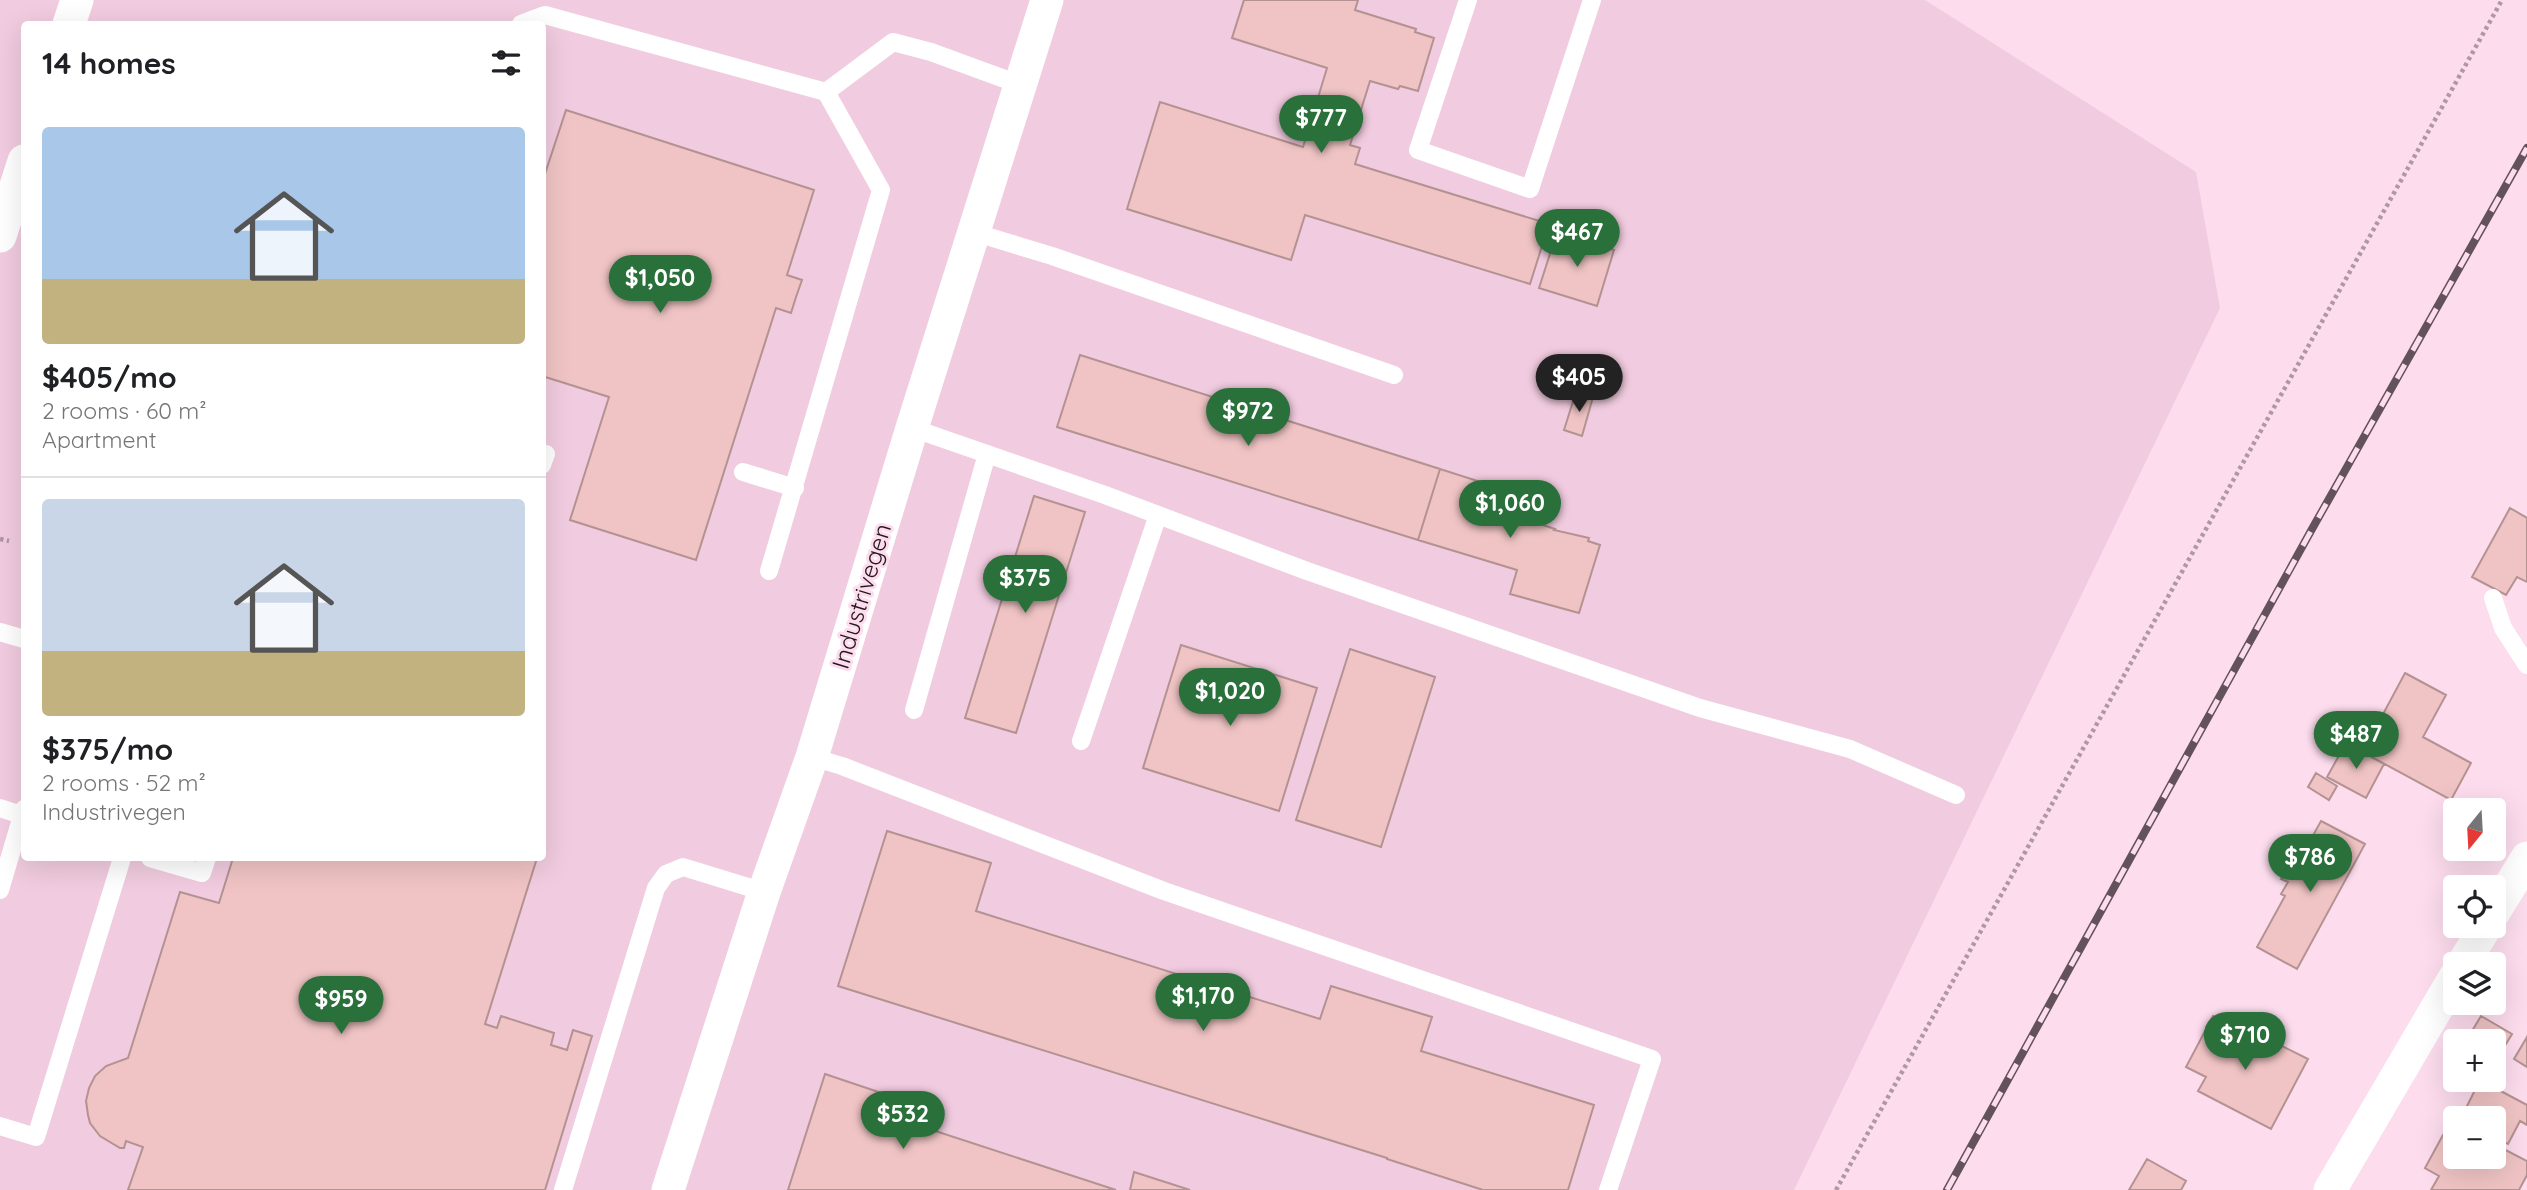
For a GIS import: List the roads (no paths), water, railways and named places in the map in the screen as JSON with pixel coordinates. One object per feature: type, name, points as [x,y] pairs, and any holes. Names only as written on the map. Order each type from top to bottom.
[{"type":"street","points":[[70,21],[77,0]]},
{"type":"street","name":"Industrivegen","points":[[668,1190],[764,892],[813,757],[912,428],[1047,0]]},
{"type":"street","points":[[0,236],[21,170]]},
{"type":"street","points":[[2510,900],[2527,858]]},
{"type":"street","points":[[2330,1190],[2443,997]]},
{"type":"lane","points":[[1468,0],[1418,150],[1530,189],[1592,0]]},
{"type":"lane","points":[[529,21],[545,15],[826,92],[881,190],[796,488],[769,571]]},
{"type":"lane","points":[[826,92],[892,42],[931,52],[1021,85]]},
{"type":"lane","points":[[973,232],[1052,256],[1394,375]]},
{"type":"lane","points":[[912,428],[1307,571],[1700,708],[1850,749],[1955,795]]},
{"type":"lane","points":[[914,710],[987,454]]},
{"type":"lane","points":[[743,472],[796,488]]},
{"type":"lane","points":[[1081,741],[1158,515]]},
{"type":"lane","points":[[2493,598],[2503,628],[2527,665]]},
{"type":"lane","points":[[0,632],[21,638]]},
{"type":"lane","points":[[813,757],[1164,891],[1652,1059],[1608,1190]]},
{"type":"lane","points":[[0,808],[21,813]]},
{"type":"lane","points":[[0,890],[21,824]]},
{"type":"lane","points":[[0,1126],[36,1137],[121,861]]},
{"type":"lane","points":[[160,861],[202,873],[206,861]]},
{"type":"lane","points":[[563,1190],[656,888],[666,874],[683,867],[764,892]]},
{"type":"railway","points":[[1947,1190],[2312,529],[2527,148]]}]
